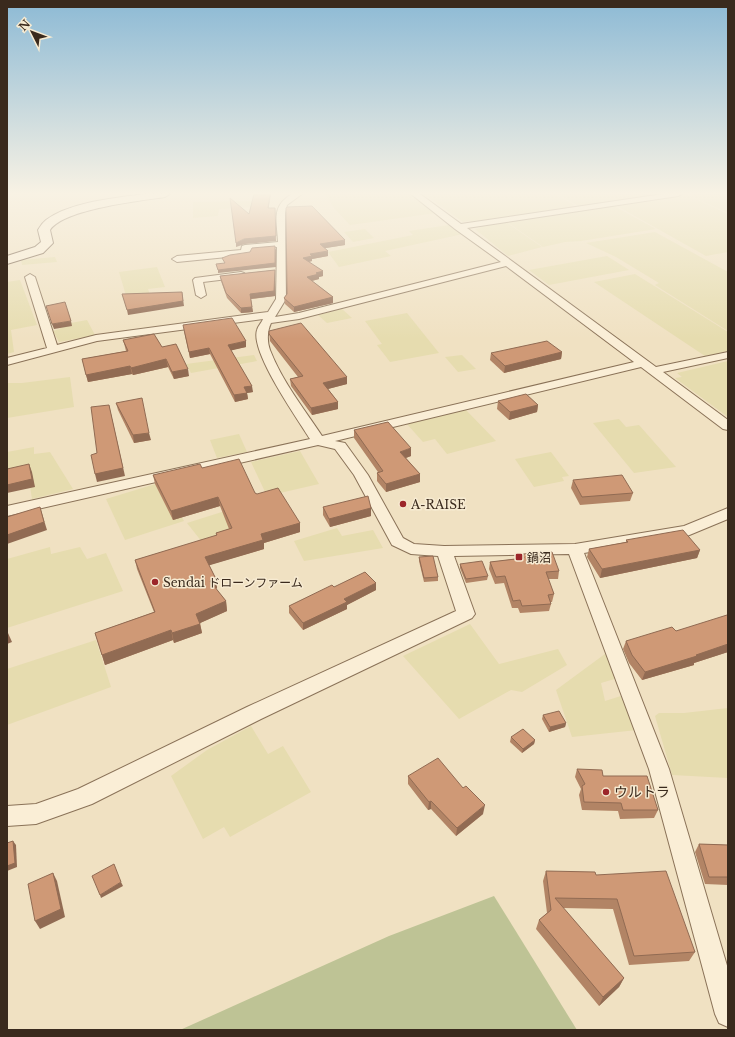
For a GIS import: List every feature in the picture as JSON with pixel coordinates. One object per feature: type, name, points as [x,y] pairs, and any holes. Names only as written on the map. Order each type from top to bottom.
[{"type":"street","points":[[7,260],[39,250],[47,242]]},
{"type":"street","points":[[479,242],[728,426]]},
{"type":"street","points":[[177,259],[248,252],[245,248],[282,244],[278,271],[281,299],[262,330],[264,349],[280,381],[318,441],[340,446],[361,475],[397,541],[411,549],[444,551],[575,549],[687,531],[728,513]]},
{"type":"street","points":[[7,362],[96,338],[306,315],[508,263]]},
{"type":"street","points":[[201,295],[198,280],[251,274]]},
{"type":"street","points":[[30,277],[53,349]]},
{"type":"street","points":[[654,371],[728,355]]},
{"type":"street","points":[[7,511],[318,441],[642,363]]},
{"type":"street","points":[[575,549],[659,769],[728,1014]]},
{"type":"street","points":[[7,816],[36,814],[84,797],[254,713],[466,614],[444,551]]},
{"type":"shaded area","points":[[376,242],[424,242],[385,251],[391,256],[339,267],[328,252]]},
{"type":"shaded area","points":[[491,242],[535,242],[542,247],[508,256]]},
{"type":"shaded area","points":[[536,242],[563,242],[543,247]]},
{"type":"shaded area","points":[[674,242],[728,272],[728,331],[655,285],[659,283],[616,257],[586,243]]},
{"type":"shaded area","points":[[682,242],[728,242],[728,252],[706,256]]},
{"type":"shaded area","points":[[607,256],[629,270],[549,285],[529,270]]},
{"type":"shaded area","points":[[55,257],[57,262],[22,265],[21,260]]},
{"type":"shaded area","points":[[157,267],[165,287],[148,289],[150,295],[127,299],[119,272]]},
{"type":"shaded area","points":[[635,274],[728,332],[728,351],[705,356],[594,282]]},
{"type":"shaded area","points":[[20,280],[37,325],[11,330],[14,352],[7,354],[7,282]]},
{"type":"shaded area","points":[[342,309],[352,318],[327,323],[318,315]]},
{"type":"shaded area","points":[[407,313],[439,353],[390,362],[377,345],[382,344],[365,321]]},
{"type":"shaded area","points":[[87,320],[95,335],[59,342],[53,331],[60,329],[60,325]]},
{"type":"shaded area","points":[[254,355],[257,361],[191,373],[186,364]]},
{"type":"shaded area","points":[[462,355],[476,369],[458,372],[445,357]]},
{"type":"shaded area","points":[[728,361],[728,417],[675,378],[682,377],[677,373]]},
{"type":"shaded area","points":[[70,377],[74,407],[7,418],[7,383],[22,383]]},
{"type":"shaded area","points":[[466,410],[496,441],[447,454],[435,439],[423,442],[407,424]]},
{"type":"shaded area","points":[[619,419],[626,427],[639,425],[676,467],[634,473],[593,423]]},
{"type":"shaded area","points":[[239,434],[247,452],[217,458],[210,440]]},
{"type":"shaded area","points":[[34,447],[34,454],[50,452],[73,489],[32,499],[28,474],[7,478],[7,452]]},
{"type":"shaded area","points":[[300,451],[319,484],[267,496],[251,462]]},
{"type":"shaded area","points":[[551,452],[569,476],[562,477],[564,481],[534,487],[515,459]]},
{"type":"shaded area","points":[[162,482],[184,521],[125,540],[106,499]]},
{"type":"shaded area","points":[[225,511],[237,530],[206,547],[187,523]]},
{"type":"shaded area","points":[[337,528],[342,536],[373,530],[383,548],[304,561],[294,541]]},
{"type":"shaded area","points":[[50,547],[51,554],[80,547],[87,559],[106,553],[123,591],[7,628],[7,559]]},
{"type":"shaded area","points":[[470,624],[499,664],[558,649],[567,665],[522,692],[511,690],[459,719],[403,656]]},
{"type":"shaded area","points":[[96,640],[111,687],[7,725],[7,669]]},
{"type":"shaded area","points":[[609,651],[618,678],[601,683],[605,701],[624,695],[637,730],[572,737],[556,690]]},
{"type":"shaded area","points":[[728,708],[728,778],[672,775],[655,716],[659,713],[684,713]]},
{"type":"shaded area","points":[[251,726],[268,754],[283,746],[311,792],[230,837],[224,827],[203,839],[171,776],[207,750]]},
{"type":"green space","points":[[494,896],[577,1030],[180,1030],[389,936]]},
{"type":"building","points":[[286,242],[330,242],[320,244],[328,251],[310,254],[312,256],[303,258],[323,271],[316,273],[319,274],[307,277],[333,297],[294,307],[284,298],[287,294]]},
{"type":"building","points":[[275,246],[275,263],[218,270],[216,264],[225,263],[222,258],[230,255],[250,252],[252,248]]},
{"type":"building","points":[[275,270],[274,291],[250,294],[252,307],[241,308],[226,293],[220,276]]},
{"type":"building","points":[[182,292],[183,301],[127,310],[122,294]]},
{"type":"building","points":[[65,302],[71,321],[52,324],[46,306]]},
{"type":"building","points":[[232,318],[246,341],[228,345],[252,386],[244,387],[247,393],[234,395],[209,348],[189,352],[183,325]]},
{"type":"building","points":[[301,323],[347,377],[323,383],[338,402],[311,408],[290,379],[303,376],[269,334],[269,331]]},
{"type":"building","points":[[154,334],[162,347],[176,344],[188,369],[172,372],[166,359],[131,368],[130,366],[86,375],[82,359],[128,351],[123,340]]},
{"type":"building","points":[[547,341],[562,352],[505,366],[491,353]]},
{"type":"building","points":[[526,394],[538,405],[510,412],[498,401]]},
{"type":"building","points":[[142,398],[149,433],[133,435],[116,403]]},
{"type":"building","points":[[109,405],[123,468],[95,474],[91,455],[97,453],[91,407]]},
{"type":"building","points":[[388,422],[411,448],[400,452],[420,474],[386,484],[377,473],[383,471],[354,430]]},
{"type":"building","points":[[239,459],[255,493],[257,494],[278,488],[300,523],[261,534],[263,540],[205,557],[216,579],[210,581],[226,601],[196,614],[200,624],[172,633],[171,630],[102,655],[95,633],[155,612],[135,560],[217,535],[216,533],[232,528],[218,497],[171,511],[153,475],[200,464],[202,468]]},
{"type":"building","points":[[29,464],[32,479],[7,485],[7,469]]},
{"type":"building","points":[[622,475],[633,493],[582,497],[573,480]]},
{"type":"building","points":[[368,496],[371,508],[329,519],[323,507]]},
{"type":"building","points":[[40,507],[44,522],[7,535],[7,517]]},
{"type":"building","points":[[683,530],[700,550],[602,569],[589,549],[628,542],[626,540]]},
{"type":"building","points":[[552,552],[559,571],[546,572],[554,594],[548,595],[551,604],[522,606],[520,600],[513,601],[505,576],[496,577],[490,562],[524,558],[523,554]]},
{"type":"building","points":[[433,556],[438,577],[424,578],[419,557]]},
{"type":"building","points":[[482,561],[488,576],[466,579],[460,564]]},
{"type":"building","points":[[365,572],[376,583],[344,599],[347,602],[303,623],[289,606],[332,585],[334,587]]},
{"type":"building","points":[[727,615],[728,644],[696,655],[697,656],[645,672],[632,655],[626,641],[672,627],[676,631]]},
{"type":"building","points":[[559,711],[566,723],[550,727],[543,715]]},
{"type":"building","points":[[523,729],[535,740],[523,749],[511,737]]},
{"type":"building","points":[[438,758],[463,788],[466,786],[485,805],[457,828],[431,801],[429,802],[408,776]]},
{"type":"building","points":[[577,769],[602,770],[603,776],[647,776],[658,810],[623,810],[621,803],[584,802],[582,786],[585,784]]},
{"type":"building","points":[[13,841],[15,863],[7,866],[7,843]]},
{"type":"building","points":[[699,844],[728,845],[728,877],[709,877]]},
{"type":"building","points":[[114,864],[121,882],[100,895],[92,876]]},
{"type":"building","points":[[546,871],[595,872],[596,875],[666,871],[695,952],[634,956],[617,899],[555,898],[624,978],[603,997],[539,920],[551,910]]},
{"type":"building","points":[[53,873],[61,909],[35,921],[28,884]]},
{"type":"place","name":"A-RAISE","points":[[403,504]]},
{"type":"place","name":"鍋沼","points":[[519,557]]},
{"type":"place","name":"Sendai ドローンファーム","points":[[155,582]]},
{"type":"place","name":"ウルトラ","points":[[606,792]]}]
